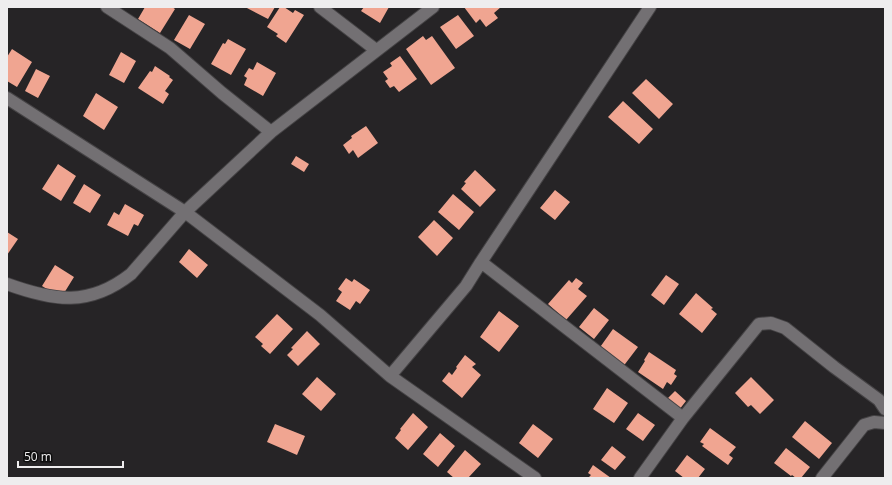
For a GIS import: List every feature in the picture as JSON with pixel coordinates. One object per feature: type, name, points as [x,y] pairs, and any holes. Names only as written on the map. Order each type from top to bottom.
[{"type":"street","points":[[107,7],[170,48],[222,93],[271,132]]},
{"type":"street","points":[[320,7],[376,50]]},
{"type":"street","points":[[7,284],[36,294],[60,298],[86,297],[121,282],[131,274],[185,212],[271,132],[433,7]]},
{"type":"street","points":[[390,376],[466,286],[650,7]]},
{"type":"street","points":[[7,98],[185,212],[320,315],[390,376],[535,478]]},
{"type":"street","points":[[481,262],[683,418]]},
{"type":"street","points":[[640,478],[683,418],[759,324],[765,323],[778,325],[785,328],[879,400],[885,409]]},
{"type":"street","points":[[822,478],[864,425],[874,422],[885,423]]},
{"type":"building","points":[[145,7],[172,7],[175,9],[160,33],[138,19]]},
{"type":"building","points":[[245,7],[275,7],[268,19]]},
{"type":"building","points":[[280,7],[284,7],[293,13],[295,10],[304,15],[286,43],[276,36],[278,34],[267,27]]},
{"type":"building","points":[[364,7],[389,7],[380,23],[361,11]]},
{"type":"building","points":[[464,7],[501,7],[494,13],[498,18],[486,27],[480,19],[476,23]]},
{"type":"building","points":[[189,15],[205,24],[190,49],[174,40]]},
{"type":"building","points":[[458,15],[474,36],[456,49],[440,27]]},
{"type":"building","points":[[423,36],[426,40],[432,36],[455,68],[431,85],[406,49]]},
{"type":"building","points":[[228,39],[246,49],[231,75],[211,64],[223,43],[225,44]]},
{"type":"building","points":[[12,49],[32,62],[17,87],[7,81],[7,57]]},
{"type":"building","points":[[121,52],[136,61],[124,83],[109,75]]},
{"type":"building","points":[[400,56],[417,79],[399,92],[394,86],[390,88],[385,81],[388,79],[383,72],[392,66],[390,63]]},
{"type":"building","points":[[257,62],[276,73],[263,96],[244,85],[247,78],[244,76],[249,68],[253,70]]},
{"type":"building","points":[[155,66],[170,76],[169,77],[173,80],[165,91],[169,94],[163,104],[138,88],[150,71],[152,72]]},
{"type":"building","points":[[36,69],[50,76],[38,98],[25,91]]},
{"type":"building","points":[[646,79],[673,104],[659,119],[632,93]]},
{"type":"building","points":[[96,93],[118,107],[104,130],[83,116]]},
{"type":"building","points":[[623,101],[653,129],[639,144],[608,117]]},
{"type":"building","points":[[366,126],[378,143],[358,158],[353,150],[349,154],[343,145],[352,138],[351,136]]},
{"type":"building","points":[[296,156],[309,164],[304,172],[291,164]]},
{"type":"building","points":[[58,164],[76,176],[61,201],[42,189]]},
{"type":"building","points":[[475,170],[496,190],[480,207],[461,189],[466,183],[464,182]]},
{"type":"building","points":[[84,184],[101,195],[90,213],[73,203]]},
{"type":"building","points":[[555,190],[570,202],[555,220],[540,208]]},
{"type":"building","points":[[453,194],[474,212],[459,230],[438,212]]},
{"type":"building","points":[[125,204],[144,215],[138,226],[134,224],[128,236],[107,225],[114,212],[119,215]]},
{"type":"building","points":[[434,220],[453,238],[437,256],[418,237]]},
{"type":"building","points":[[7,232],[18,239],[7,255]]},
{"type":"building","points":[[189,249],[208,265],[197,278],[179,262]]},
{"type":"building","points":[[55,265],[74,277],[61,298],[42,286]]},
{"type":"building","points":[[666,275],[679,284],[664,305],[651,295]]},
{"type":"building","points":[[346,278],[352,282],[354,279],[370,290],[360,304],[356,301],[350,310],[336,301],[342,292],[338,289]]},
{"type":"building","points":[[576,278],[583,283],[578,289],[587,296],[566,320],[548,304],[569,280],[572,283]]},
{"type":"building","points":[[696,293],[713,308],[711,309],[717,314],[702,333],[679,314]]},
{"type":"building","points":[[594,308],[609,320],[594,339],[579,327]]},
{"type":"building","points":[[499,311],[519,326],[499,352],[480,337]]},
{"type":"building","points":[[277,314],[293,329],[270,354],[261,346],[263,344],[255,337]]},
{"type":"building","points":[[613,329],[638,347],[622,368],[598,350]]},
{"type":"building","points":[[307,331],[320,344],[298,366],[287,355],[293,349],[291,348]]},
{"type":"building","points":[[649,352],[676,370],[674,374],[677,376],[671,385],[667,382],[663,389],[638,372]]},
{"type":"building","points":[[465,355],[476,364],[472,367],[481,375],[462,398],[442,381],[449,372],[452,375]]},
{"type":"building","points":[[317,377],[336,394],[321,411],[302,394]]},
{"type":"building","points":[[751,377],[774,400],[760,414],[751,405],[748,407],[735,393]]},
{"type":"building","points":[[607,388],[628,403],[614,423],[593,409]]},
{"type":"building","points":[[675,391],[686,401],[679,410],[667,399]]},
{"type":"building","points":[[413,413],[428,427],[408,450],[395,438],[401,430],[400,429]]},
{"type":"building","points":[[638,413],[655,425],[643,441],[626,429]]},
{"type":"building","points":[[805,421],[832,443],[819,459],[792,437]]},
{"type":"building","points":[[275,424],[305,436],[297,455],[267,442]]},
{"type":"building","points":[[533,424],[553,439],[538,458],[519,443]]},
{"type":"building","points":[[710,428],[736,447],[729,455],[733,458],[728,465],[702,446],[704,444],[700,442]]},
{"type":"building","points":[[440,433],[455,446],[438,467],[423,454]]},
{"type":"building","points":[[612,446],[626,457],[615,470],[601,460]]},
{"type":"building","points":[[786,448],[810,467],[801,478],[791,476],[774,463]]},
{"type":"building","points":[[465,450],[481,464],[468,478],[454,478],[447,472]]},
{"type":"building","points":[[687,455],[705,469],[698,478],[684,478],[675,471]]},
{"type":"building","points":[[593,465],[611,478],[588,478],[591,475],[588,473]]}]
